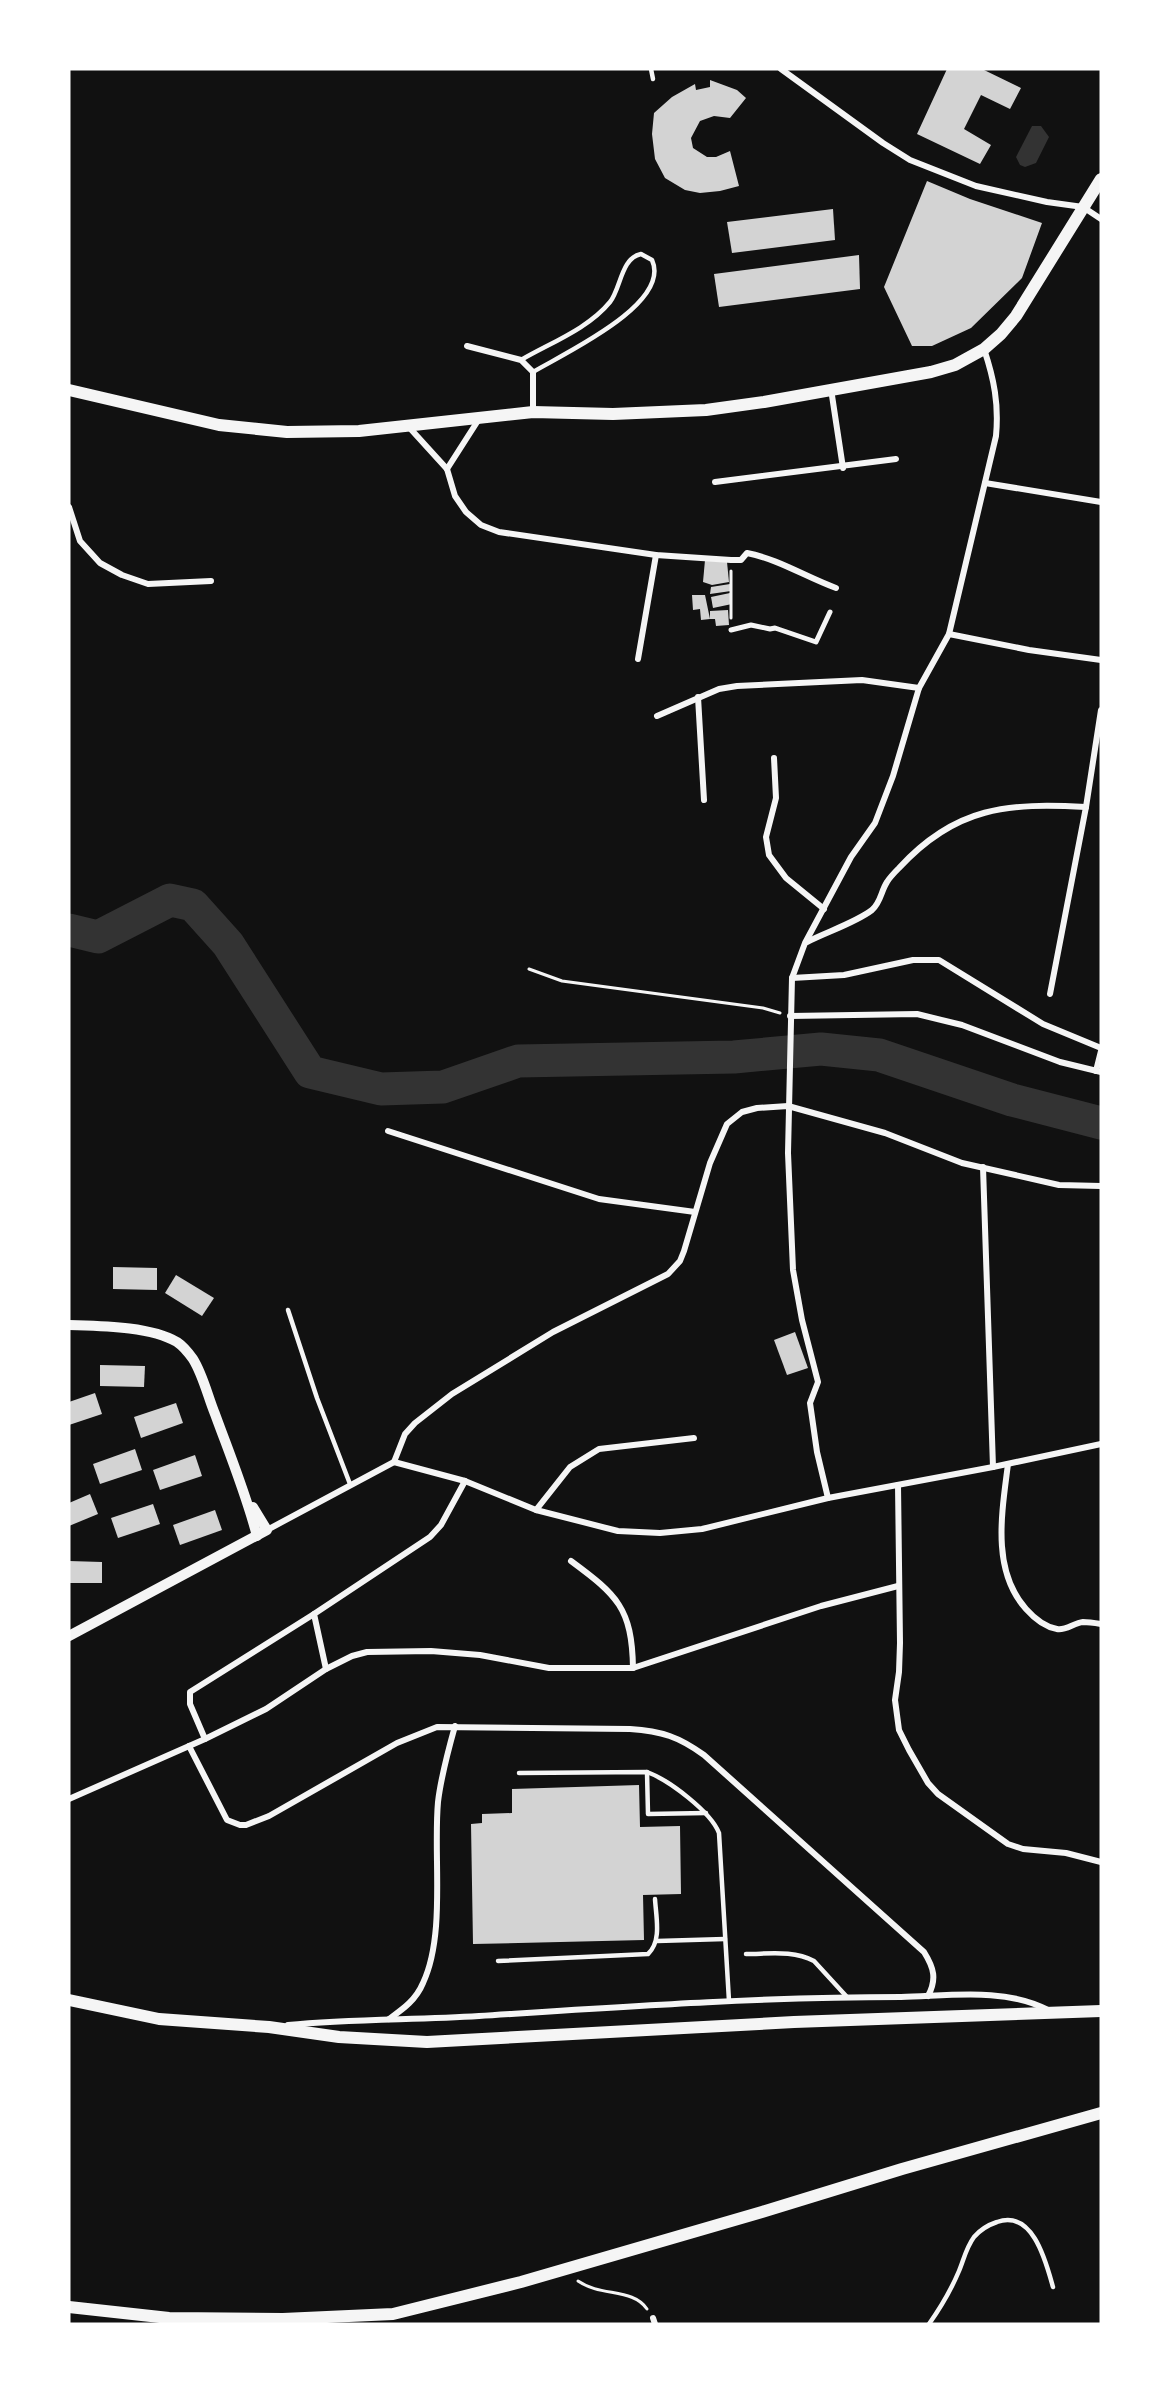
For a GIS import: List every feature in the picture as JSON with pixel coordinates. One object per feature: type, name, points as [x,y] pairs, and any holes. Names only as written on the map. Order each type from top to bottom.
[{"type":"main road","points":[[69,391],[219,425],[287,432],[358,431],[533,412],[613,414],[706,410],[931,372],[970,358],[1001,334],[1016,316],[1101,179]]},
{"type":"main road","points":[[69,2000],[159,2019],[269,2027],[339,2037],[428,2042],[794,2022],[1101,2011]]},
{"type":"main road","points":[[368,2324],[393,2314],[564,2270],[913,2165],[1101,2113]]},
{"type":"main road","points":[[69,2307],[169,2318],[283,2319],[393,2314]]},
{"type":"street","points":[[781,69],[910,160],[976,186],[1083,207],[1101,219]]},
{"type":"street","points":[[467,346],[521,360],[533,372],[533,412]]},
{"type":"street","points":[[828,1498],[817,1452],[810,1403],[818,1382],[802,1320],[794,1270],[789,1198],[788,1106],[792,978],[805,943],[851,857],[875,823],[893,776],[919,688],[949,634],[996,436],[998,412],[994,382],[984,349]]},
{"type":"street","points":[[831,389],[843,468]]},
{"type":"street","points":[[447,469],[482,416]]},
{"type":"street","points":[[407,425],[447,469],[455,496],[466,512],[481,525],[499,532],[656,555],[741,560],[747,553],[763,556],[798,574],[836,588]]},
{"type":"street","points":[[715,482],[843,468],[896,459]]},
{"type":"street","points":[[985,483],[1101,502]]},
{"type":"street","points":[[69,507],[80,541],[100,563],[122,575],[148,584],[211,581]]},
{"type":"street","points":[[638,658],[656,555]]},
{"type":"street","points":[[731,630],[751,625],[775,628],[816,642],[830,612]]},
{"type":"street","points":[[949,634],[1029,650],[1101,660]]},
{"type":"street","points":[[657,716],[719,689],[756,684],[862,680],[919,688]]},
{"type":"street","points":[[698,697],[704,800]]},
{"type":"street","points":[[1050,994],[1086,807],[1101,710]]},
{"type":"street","points":[[774,758],[776,798],[766,837],[769,855],[786,878],[824,909]]},
{"type":"street","points":[[805,943],[871,910],[880,899],[886,883],[917,850],[933,838],[978,813],[1023,805],[1086,807]]},
{"type":"street","points":[[790,1016],[918,1014],[962,1025],[1060,1062],[1098,1072],[1101,1050],[1043,1024],[939,960],[913,960],[844,975],[792,978]]},
{"type":"street","points":[[394,1462],[405,1434],[415,1423],[452,1394],[553,1332],[668,1274],[680,1261],[710,1162],[727,1124],[742,1112],[757,1108],[788,1106],[885,1132],[934,1153],[983,1167],[1059,1185],[1101,1186]]},
{"type":"street","points":[[388,1131],[599,1199],[695,1212]]},
{"type":"street","points":[[983,1167],[993,1467]]},
{"type":"street","points":[[69,1325],[107,1326],[149,1333],[166,1337],[186,1350],[194,1361],[246,1497],[257,1536]]},
{"type":"street","points":[[536,1510],[570,1467],[599,1449],[694,1438]]},
{"type":"street","points":[[69,1636],[394,1462],[465,1481],[536,1510],[618,1531],[660,1533],[702,1529],[828,1498],[1101,1444]]},
{"type":"street","points":[[1008,1464],[1001,1529],[1002,1550],[1007,1578],[1020,1603],[1032,1616],[1058,1630],[1081,1622],[1101,1624]]},
{"type":"street","points":[[205,1739],[190,1704],[190,1692],[430,1537],[441,1525],[465,1481]]},
{"type":"street","points":[[898,1485],[900,1643],[895,1715],[899,1730],[928,1783],[938,1794],[1008,1844],[1023,1849],[1066,1853],[1101,1862]]},
{"type":"street","points":[[246,1497],[267,1530]]},
{"type":"street","points":[[571,1561],[602,1583],[624,1611],[629,1624],[633,1668]]},
{"type":"street","points":[[69,1799],[205,1739],[266,1709],[326,1669],[352,1656],[367,1652],[395,1650],[480,1655],[549,1668],[633,1668],[821,1605],[898,1586]]},
{"type":"street","points":[[314,1614],[326,1669]]},
{"type":"street","points":[[389,2020],[415,1997],[424,1982],[431,1954],[435,1925],[438,1803],[443,1768],[455,1726]]},
{"type":"street","points":[[189,1746],[224,1817],[240,1826],[246,1826],[269,1816],[397,1743],[437,1727],[655,1730],[688,1744],[789,1829],[924,1952],[932,1965],[935,1976],[928,1996]]},
{"type":"street","points":[[269,2027],[326,2021],[389,2020],[615,2006],[847,1997],[968,1995],[1018,1998],[1028,2000],[1054,2013]]},
{"type":"lane","points":[[651,69],[653,79]]},
{"type":"lane","points":[[521,360],[596,315],[610,302],[626,266],[635,255],[641,254],[652,260],[656,274],[653,282],[640,302],[627,315],[533,372]]},
{"type":"lane","points":[[288,1310],[317,1398],[350,1484]]},
{"type":"lane","points":[[647,1772],[648,1814],[707,1813]]},
{"type":"lane","points":[[519,1773],[647,1772],[657,1776],[707,1813],[715,1822],[719,1833],[729,2001]]},
{"type":"lane","points":[[498,1961],[648,1954],[657,1941],[655,1899]]},
{"type":"lane","points":[[657,1941],[725,1939]]},
{"type":"lane","points":[[746,1954],[797,1954],[807,1958],[814,1961],[847,1997]]},
{"type":"lane","points":[[929,2324],[947,2298],[966,2249],[975,2235],[988,2225],[1003,2220],[1017,2221],[1030,2231],[1039,2245],[1053,2287]]},
{"type":"path","points":[[731,560],[731,630]]},
{"type":"path","points":[[529,969],[562,981],[763,1008],[790,1016]]},
{"type":"path","points":[[564,2270],[588,2288],[606,2293],[631,2295],[645,2305],[654,2321]]},
{"type":"shaded area","points":[[1032,126],[1041,126],[1049,137],[1036,163],[1025,167],[1020,165],[1016,157]]},
{"type":"building","points":[[947,69],[982,69],[1021,88],[1010,109],[981,95],[964,129],[991,145],[980,164],[917,134]]},
{"type":"building","points":[[710,80],[737,90],[746,98],[730,118],[714,116],[700,121],[691,138],[693,148],[707,157],[716,157],[730,151],[739,186],[700,193],[685,190],[665,178],[655,159],[652,134],[654,113],[672,97],[695,84],[696,90],[710,87]]},
{"type":"building","points":[[927,181],[970,199],[1042,223],[1022,278],[971,328],[932,346],[912,346],[884,287]]},
{"type":"building","points":[[833,209],[835,240],[732,253],[727,222]]},
{"type":"building","points":[[859,255],[860,289],[719,307],[714,274]]},
{"type":"building","points":[[705,560],[727,562],[729,582],[712,585],[703,582]]},
{"type":"building","points":[[730,584],[731,591],[710,594],[711,587]]},
{"type":"building","points":[[730,593],[732,604],[713,608],[711,597]]},
{"type":"building","points":[[692,595],[705,595],[710,619],[701,620],[700,609],[693,610]]},
{"type":"building","points":[[728,610],[729,625],[716,626],[715,619],[710,619],[710,611]]},
{"type":"building","points":[[113,1267],[157,1268],[157,1290],[113,1289]]},
{"type":"building","points":[[176,1275],[214,1298],[202,1316],[165,1293]]},
{"type":"building","points":[[795,1332],[808,1368],[787,1375],[774,1340]]},
{"type":"building","points":[[100,1365],[145,1366],[144,1387],[100,1386]]},
{"type":"building","points":[[95,1393],[102,1414],[69,1425],[69,1402]]},
{"type":"building","points":[[176,1403],[183,1423],[141,1438],[134,1417]]},
{"type":"building","points":[[135,1449],[142,1470],[100,1484],[93,1464]]},
{"type":"building","points":[[195,1455],[202,1476],[160,1490],[153,1470]]},
{"type":"building","points":[[90,1494],[98,1514],[69,1526],[69,1503]]},
{"type":"building","points":[[153,1504],[160,1524],[118,1538],[111,1518]]},
{"type":"building","points":[[215,1510],[222,1530],[180,1545],[173,1525]]},
{"type":"building","points":[[69,1561],[102,1562],[102,1583],[69,1583]]},
{"type":"building","points":[[639,1785],[640,1827],[680,1826],[681,1894],[643,1895],[644,1940],[473,1944],[471,1824],[482,1823],[482,1814],[512,1813],[512,1789]]},
{"type":"waterway","points":[[69,930],[98,937],[170,900],[193,905],[228,944],[310,1072],[381,1089],[443,1087],[518,1061],[734,1057],[821,1049],[879,1055],[1012,1100],[1101,1123]]}]
